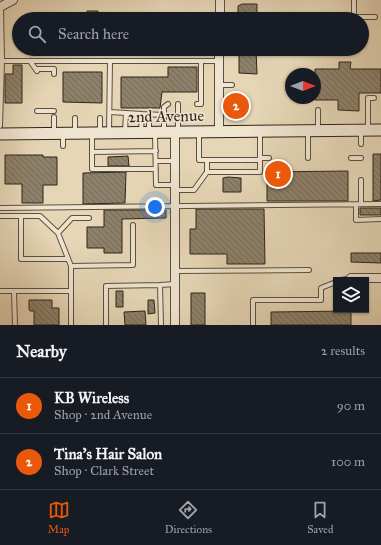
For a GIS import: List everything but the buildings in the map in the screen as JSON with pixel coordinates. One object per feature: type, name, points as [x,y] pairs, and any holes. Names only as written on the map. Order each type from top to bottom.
[{"type":"main road","name":"2nd Avenue","points":[[0,134],[381,130]]},
{"type":"street","points":[[1,6],[13,0]]},
{"type":"street","points":[[220,0],[220,12]]},
{"type":"street","points":[[219,56],[219,132]]},
{"type":"street","points":[[175,325],[175,161],[177,132]]},
{"type":"street","points":[[369,278],[381,278]]},
{"type":"lane","points":[[354,0],[354,12]]},
{"type":"lane","points":[[0,126],[2,61],[1,6]]},
{"type":"lane","points":[[369,17],[375,17]]},
{"type":"lane","points":[[2,61],[219,61]]},
{"type":"lane","points":[[30,61],[37,70],[54,69],[54,74]]},
{"type":"lane","points":[[197,104],[201,104],[201,61]]},
{"type":"lane","points":[[110,62],[110,112],[92,152],[92,169],[156,169]]},
{"type":"lane","points":[[219,85],[232,85]]},
{"type":"lane","points":[[361,144],[365,130],[368,98],[374,98]]},
{"type":"lane","points":[[152,132],[164,115],[164,107],[168,104]]},
{"type":"lane","points":[[177,132],[178,104]]},
{"type":"lane","points":[[308,158],[318,110]]},
{"type":"lane","points":[[37,111],[54,111]]},
{"type":"lane","points":[[110,112],[164,115]]},
{"type":"lane","points":[[125,132],[126,113]]},
{"type":"lane","points":[[142,114],[152,132]]},
{"type":"lane","points":[[149,114],[156,151],[156,185],[194,190],[207,172],[207,160]]},
{"type":"lane","points":[[54,117],[63,146]]},
{"type":"lane","points":[[75,118],[75,133]]},
{"type":"lane","points":[[100,118],[100,133]]},
{"type":"lane","points":[[207,172],[260,172],[260,131]]},
{"type":"lane","points":[[199,132],[199,160],[269,158]]},
{"type":"lane","points":[[92,152],[156,151]]},
{"type":"lane","points":[[351,158],[361,158]]},
{"type":"lane","points":[[156,161],[175,161]]},
{"type":"lane","points":[[361,180],[361,204]]},
{"type":"lane","points":[[0,208],[63,205],[287,207],[381,204]]},
{"type":"lane","points":[[356,205],[356,220],[381,219]]},
{"type":"lane","points":[[0,216],[40,216],[58,233],[71,266],[71,325]]},
{"type":"lane","points":[[20,216],[21,259],[68,259]]},
{"type":"lane","points":[[58,233],[72,218],[89,218]]},
{"type":"lane","points":[[71,266],[133,265],[133,225]]},
{"type":"lane","points":[[175,271],[309,270]]},
{"type":"lane","points":[[253,325],[253,300],[321,300],[321,288],[333,283]]},
{"type":"lane","points":[[106,325],[106,286],[175,284]]},
{"type":"lane","points":[[160,285],[161,325]]},
{"type":"lane","points":[[14,291],[15,325]]},
{"type":"lane","points":[[0,292],[71,291]]},
{"type":"place","name":"Tina's Hair Salon","points":[[236,106]]},
{"type":"place","name":"KB Wireless","points":[[278,174]]}]
